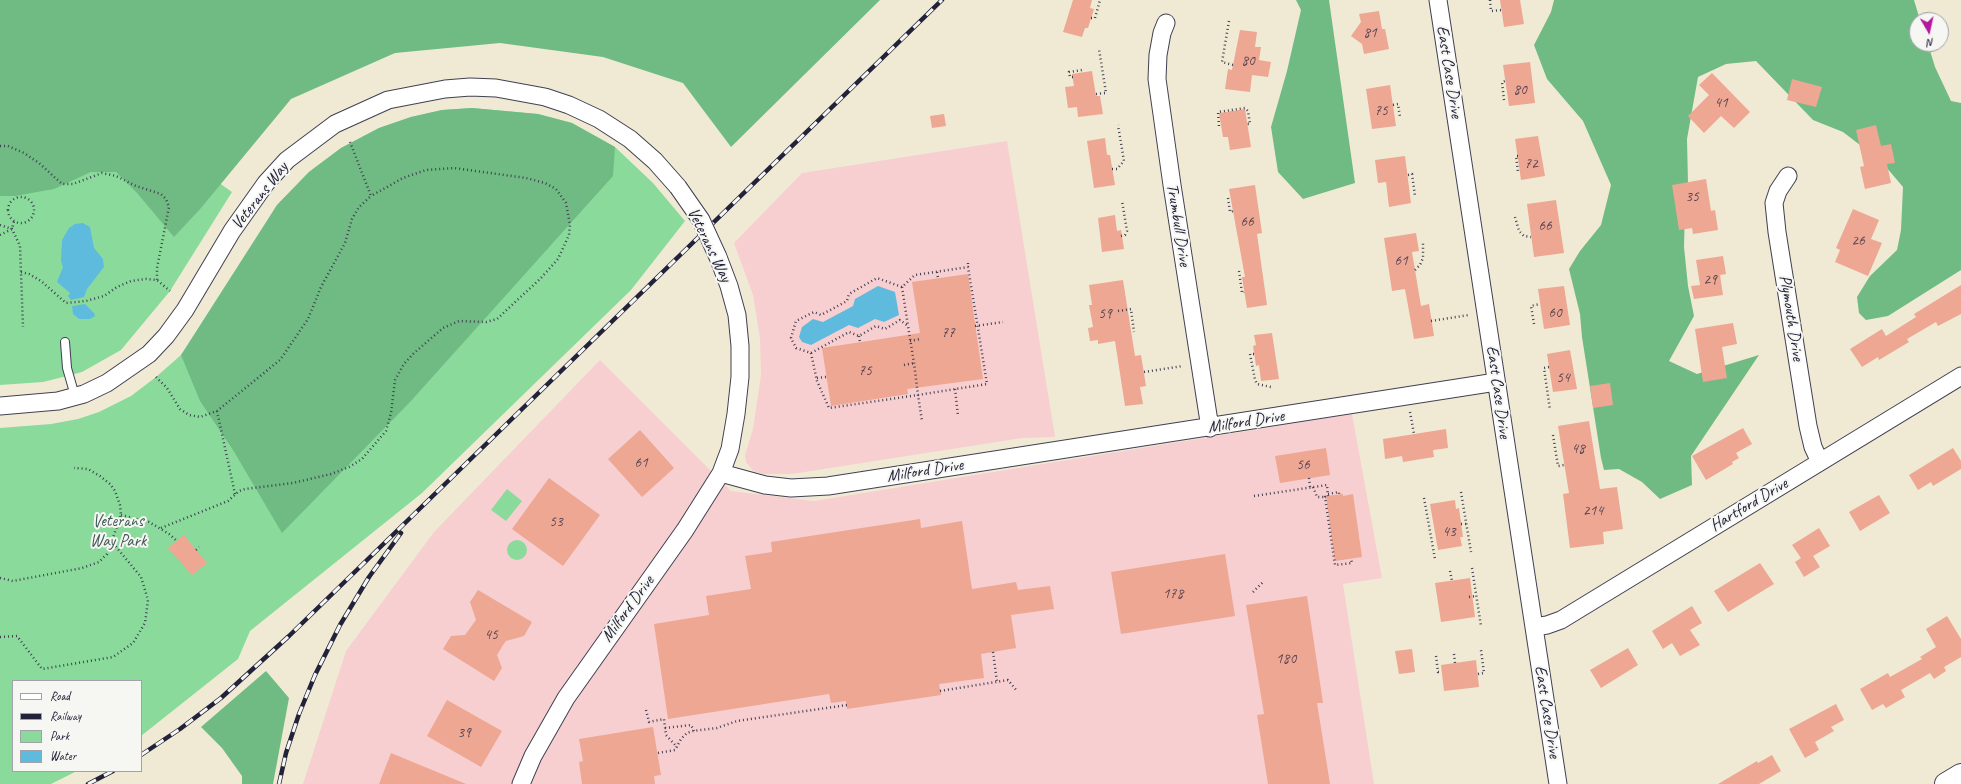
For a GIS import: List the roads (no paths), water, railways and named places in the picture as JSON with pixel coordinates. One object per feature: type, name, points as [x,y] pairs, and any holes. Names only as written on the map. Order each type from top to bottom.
[{"type":"main road","points":[[1946,784],[1961,775]]},
{"type":"street","name":"East Case Drive","points":[[1438,0],[1558,784]]},
{"type":"street","name":"Trumbull Drive","points":[[1166,23],[1162,33],[1158,55],[1157,79],[1210,428]]},
{"type":"street","name":"Veterans Way","points":[[0,406],[32,404],[75,396],[107,383],[149,354],[166,336],[185,310],[232,231],[266,183],[287,160],[335,124],[388,100],[445,89],[470,87],[496,88],[545,97],[568,105],[599,120],[630,139],[655,161],[678,187],[701,220],[729,286],[735,308],[740,346],[740,377],[736,414],[730,449],[721,473]]},
{"type":"street","name":"Plymouth Drive","points":[[1788,176],[1778,191],[1774,203],[1777,232],[1808,426],[1813,447],[1820,462]]},
{"type":"street","name":"Hartford Drive","points":[[1534,627],[1547,625],[1561,620],[1961,376]]},
{"type":"street","name":"Milford Drive","points":[[521,784],[533,756],[566,698],[685,530],[721,473],[765,485],[791,488],[828,486],[1210,428],[1496,382]]},
{"type":"lane","points":[[65,342],[67,368],[75,396]]},
{"type":"water","points":[[83,223],[90,227],[94,248],[103,259],[104,267],[87,289],[84,297],[71,300],[68,296],[70,293],[57,282],[63,267],[61,261],[62,240],[69,228],[75,224]]},
{"type":"water","points":[[878,286],[895,292],[899,315],[884,322],[875,319],[858,328],[849,325],[811,345],[802,342],[799,337],[802,327],[813,319],[823,322],[853,306],[855,299]]},
{"type":"water","points":[[85,304],[95,316],[90,319],[79,319],[73,314],[72,306]]},
{"type":"railway","points":[[142,754],[180,729],[221,698],[289,636],[942,0]]},
{"type":"railway","points":[[279,784],[286,753],[299,714],[315,675],[340,625],[369,577],[401,533]]},
{"type":"railway","points":[[88,784],[111,772]]},
{"type":"park label","name":"Veterans Way Park","points":[[118,532]]}]
